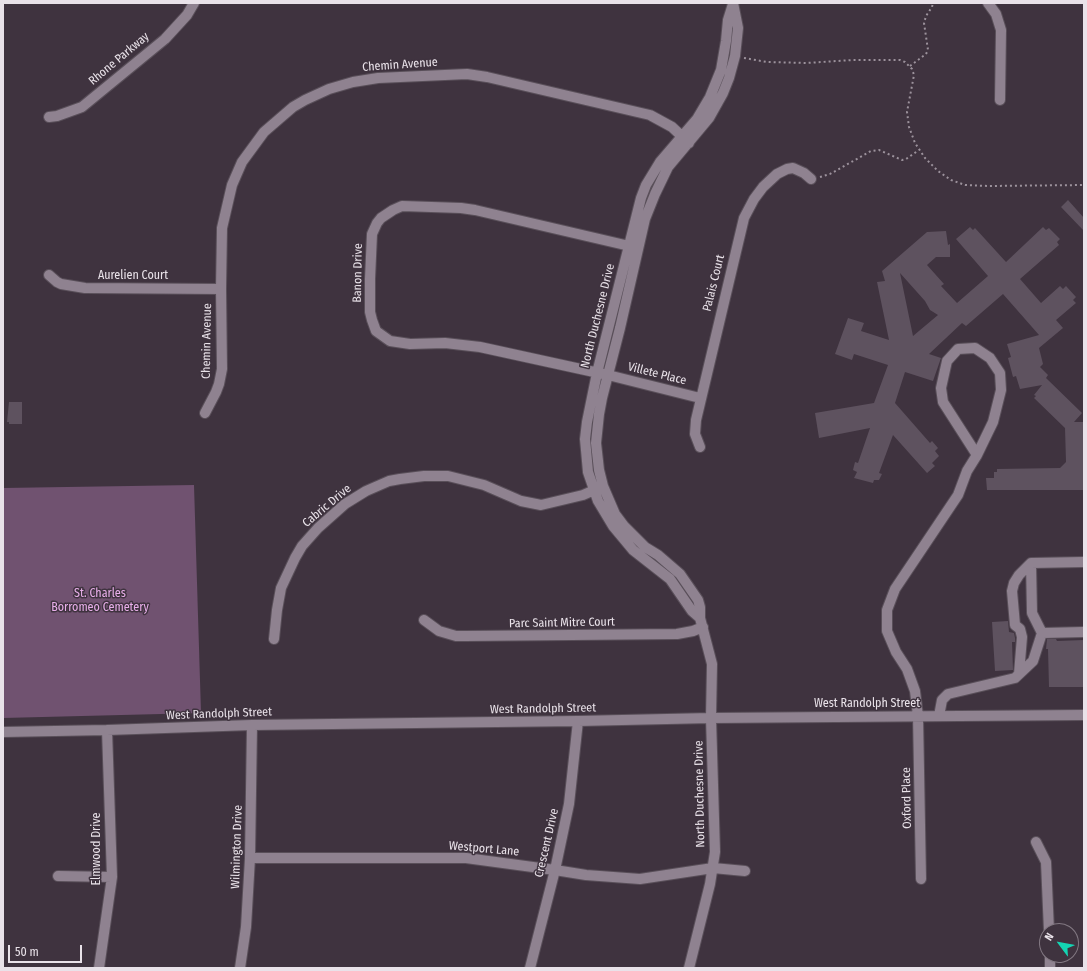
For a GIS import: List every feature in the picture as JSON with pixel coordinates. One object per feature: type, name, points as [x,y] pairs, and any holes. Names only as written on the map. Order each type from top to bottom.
[{"type":"street","name":"Rhone Parkway","points":[[49,117],[57,116],[82,107],[165,39],[187,15],[194,3]]},
{"type":"street","points":[[988,3],[996,14],[1001,30],[1000,100]]},
{"type":"street","name":"North Duchesne Drive","points":[[686,140],[709,118],[729,78],[735,56],[738,28],[733,4]]},
{"type":"street","name":"North Duchesne Drive","points":[[688,968],[713,868],[715,852],[711,718],[712,664],[698,600],[680,574],[645,547],[624,526],[598,488],[599,470],[597,438],[603,374],[620,328],[633,247],[661,180],[710,97],[724,56],[728,20],[733,4]]},
{"type":"street","name":"Chemin Avenue","points":[[205,413],[216,392],[222,369],[222,228],[232,185],[242,162],[264,132],[293,107],[305,100],[329,89],[353,82],[378,78],[467,74],[487,77],[646,114],[664,122],[686,140]]},
{"type":"street","name":"Palais Court","points":[[700,447],[695,434],[700,398],[748,207],[763,187],[777,174],[787,169],[793,168],[804,173],[811,179]]},
{"type":"street","name":"Banon Drive","points":[[603,374],[480,347],[445,343],[396,343],[384,338],[374,326],[370,312],[370,263],[372,234],[381,218],[402,206],[461,208],[490,212],[633,247]]},
{"type":"street","name":"Aurelien Court","points":[[49,275],[56,282],[61,284],[85,288],[221,289]]},
{"type":"street","name":"Oxford Place","points":[[921,879],[918,716],[915,691],[907,669],[896,652],[888,630],[887,610],[895,589],[958,495],[968,471],[977,456],[995,415],[1001,390],[1000,373],[990,358],[974,348],[958,349],[947,361],[941,388],[943,402],[977,456]]},
{"type":"street","name":"Villete Place","points":[[603,374],[700,398]]},
{"type":"street","name":"Cabric Drive","points":[[274,639],[280,593],[285,578],[295,558],[306,541],[318,528],[345,504],[366,491],[389,481],[436,475],[462,479],[484,485],[521,501],[541,505],[566,500],[598,488]]},
{"type":"street","points":[[1019,674],[1022,637],[1020,629],[1015,625],[1012,591],[1014,583],[1019,575],[1031,563],[1084,562]]},
{"type":"street","points":[[939,716],[942,700],[948,694],[1015,678],[1033,661],[1042,633],[1032,613],[1031,563]]},
{"type":"street","name":"Parc Saint Mitre Court","points":[[424,620],[439,631],[456,636],[677,634],[694,631],[702,623]]},
{"type":"street","points":[[1042,633],[1084,632]]},
{"type":"street","name":"West Randolph Street","points":[[3,732],[252,725],[711,718],[1084,715]]},
{"type":"street","name":"Crescent Drive","points":[[530,968],[555,870],[569,804],[578,721]]},
{"type":"street","name":"Wilmington Drive","points":[[240,968],[246,928],[250,858],[252,725]]},
{"type":"street","name":"Elmwood Drive","points":[[99,968],[112,877],[106,730]]},
{"type":"street","points":[[1036,842],[1046,862],[1049,923]]},
{"type":"street","name":"Westport Lane","points":[[250,858],[466,858],[586,875],[640,879],[713,868],[745,871]]},
{"type":"street","points":[[58,876],[112,877]]},
{"type":"path","points":[[910,66],[928,50],[924,23],[933,3]]},
{"type":"path","points":[[735,56],[750,60],[806,63],[853,60],[900,60],[910,66],[914,75],[907,112],[909,127],[915,143],[924,158],[938,171],[951,180],[965,185],[988,186],[1084,184]]},
{"type":"path","points":[[811,179],[830,174],[871,151],[879,150],[902,160],[919,150]]},
{"type":"green space","name":"St. Charles Borromeo Cemetery","points":[[194,485],[201,713],[3,718],[3,488]]},
{"type":"building","points":[[1068,200],[1084,218],[1084,231],[1061,207]]},
{"type":"building","points":[[970,227],[973,230],[975,228],[1006,262],[1043,227],[1046,230],[1049,228],[1060,239],[1057,242],[1059,245],[1020,279],[1041,303],[1060,286],[1063,289],[1066,286],[1076,297],[1073,300],[1076,303],[1056,320],[1063,328],[1039,348],[1043,364],[1040,367],[1048,375],[1046,378],[1082,413],[1074,422],[1084,422],[1084,490],[987,490],[986,478],[994,478],[994,472],[997,472],[997,469],[1060,468],[1066,462],[1065,428],[1034,398],[1036,396],[1034,395],[1042,385],[1020,389],[1016,376],[1013,377],[1008,358],[1011,357],[1007,344],[1039,335],[1003,294],[966,326],[962,323],[929,354],[941,358],[933,381],[905,372],[895,403],[930,443],[932,441],[938,448],[935,451],[939,456],[932,463],[935,466],[927,473],[893,435],[879,473],[882,474],[879,480],[874,480],[873,483],[854,478],[857,472],[853,470],[855,462],[858,463],[870,428],[819,438],[815,413],[874,403],[888,365],[854,354],[852,360],[835,354],[848,318],[864,323],[861,331],[889,340],[877,282],[885,281],[882,271],[927,232],[946,231],[948,245],[950,244],[950,257],[936,257],[927,265],[944,284],[941,286],[957,303],[988,276],[956,239]],"holes":[[[900,273],[925,301],[930,310],[938,315],[913,336]]]},
{"type":"building","points":[[9,402],[22,402],[22,424],[9,424],[9,422],[7,422]]},
{"type":"building","points":[[1008,621],[1009,632],[1014,633],[1015,638],[1015,642],[1012,642],[1013,670],[995,671],[992,622]]},
{"type":"building","points":[[1047,639],[1056,639],[1057,641],[1084,640],[1084,687],[1049,687],[1048,649],[1046,649]]}]
